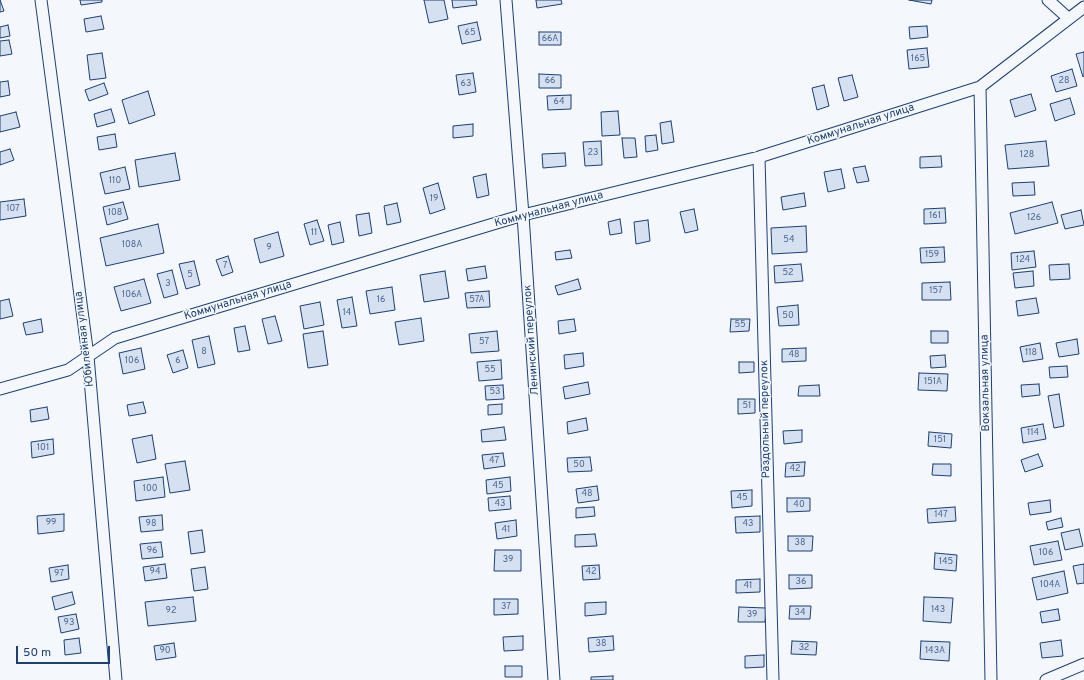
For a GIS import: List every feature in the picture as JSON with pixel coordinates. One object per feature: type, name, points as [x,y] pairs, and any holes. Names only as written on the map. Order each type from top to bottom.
[{"type":"street","name":"Юбилейная улица","points":[[41,0],[88,356],[116,680]]},
{"type":"street","name":"Ленинский переулок","points":[[506,0],[523,215],[554,680]]},
{"type":"street","points":[[1048,0],[1068,18]]},
{"type":"street","name":"Коммунальная улица","points":[[0,389],[68,370],[115,338],[523,215],[759,157],[980,87],[1084,7]]},
{"type":"street","name":"Вокзальная улица","points":[[980,87],[991,680]]},
{"type":"street","name":"Раздольный переулок","points":[[759,157],[773,680]]},
{"type":"street","points":[[1046,680],[1084,664]]},
{"type":"building","points":[[0,0],[4,11],[0,12]]},
{"type":"building","points":[[80,0],[102,0],[102,2],[81,5]]},
{"type":"building","points":[[424,0],[444,0],[448,19],[429,23]]},
{"type":"building","points":[[452,0],[476,0],[477,5],[453,8]]},
{"type":"building","points":[[536,0],[561,0],[562,4],[537,8]]},
{"type":"building","points":[[909,0],[932,0],[931,4]]},
{"type":"building","points":[[101,16],[104,29],[86,32],[84,19]]},
{"type":"building","points":[[477,22],[481,40],[462,44],[458,26]]},
{"type":"building","points":[[8,25],[10,36],[0,38],[0,27]]},
{"type":"building","points":[[927,26],[928,37],[910,39],[909,27]]},
{"type":"building","points":[[539,32],[561,32],[561,45],[539,45]]},
{"type":"building","points":[[9,40],[12,54],[0,56],[0,41]]},
{"type":"building","points":[[927,48],[929,67],[909,69],[907,50]]},
{"type":"building","points":[[1084,52],[1084,76],[1083,77],[1076,54]]},
{"type":"building","points":[[102,53],[106,78],[90,80],[87,55]]},
{"type":"building","points":[[1072,69],[1077,86],[1056,92],[1051,76]]},
{"type":"building","points":[[473,73],[476,92],[459,95],[456,75]]},
{"type":"building","points":[[539,74],[561,75],[561,88],[539,88]]},
{"type":"building","points":[[852,75],[858,97],[844,101],[838,78]]},
{"type":"building","points":[[8,81],[10,95],[0,97],[0,82]]},
{"type":"building","points":[[104,83],[108,94],[89,101],[85,90]]},
{"type":"building","points":[[824,85],[829,106],[817,110],[812,88]]},
{"type":"building","points":[[148,91],[155,115],[129,124],[122,100]]},
{"type":"building","points":[[1031,94],[1036,110],[1015,117],[1010,100]]},
{"type":"building","points":[[571,95],[571,109],[548,110],[547,96]]},
{"type":"building","points":[[1070,98],[1075,114],[1055,121],[1050,104]]},
{"type":"building","points":[[111,109],[115,122],[97,127],[94,114]]},
{"type":"building","points":[[618,111],[620,135],[602,136],[601,112]]},
{"type":"building","points":[[16,112],[20,127],[0,132],[0,116]]},
{"type":"building","points":[[671,121],[674,142],[662,144],[660,123]]},
{"type":"building","points":[[473,124],[473,136],[453,138],[453,126]]},
{"type":"building","points":[[115,134],[117,147],[99,150],[97,137]]},
{"type":"building","points":[[656,135],[658,150],[646,152],[645,136]]},
{"type":"building","points":[[622,138],[635,138],[637,157],[624,158]]},
{"type":"building","points":[[601,141],[602,165],[585,166],[583,142]]},
{"type":"building","points":[[1046,141],[1049,166],[1008,169],[1005,145]]},
{"type":"building","points":[[10,149],[14,160],[0,165],[0,152]]},
{"type":"building","points":[[175,153],[180,180],[139,187],[135,160]]},
{"type":"building","points":[[565,153],[566,166],[543,168],[542,154]]},
{"type":"building","points":[[941,156],[942,167],[920,168],[920,157]]},
{"type":"building","points":[[865,166],[869,181],[857,183],[853,168]]},
{"type":"building","points":[[125,167],[130,189],[105,194],[100,173]]},
{"type":"building","points":[[841,169],[845,188],[828,192],[824,172]]},
{"type":"building","points":[[486,174],[489,195],[477,198],[473,177]]},
{"type":"building","points":[[1034,182],[1035,195],[1013,196],[1012,183]]},
{"type":"building","points":[[438,183],[445,209],[430,214],[423,188]]},
{"type":"building","points":[[804,193],[806,206],[783,210],[781,197]]},
{"type":"building","points":[[24,199],[26,216],[0,220],[0,202]]},
{"type":"building","points":[[123,202],[128,219],[107,225],[103,207]]},
{"type":"building","points":[[1052,202],[1058,223],[1015,234],[1010,213]]},
{"type":"building","points":[[397,203],[401,222],[387,225],[384,206]]},
{"type":"building","points":[[945,208],[946,223],[924,224],[924,209]]},
{"type":"building","points":[[694,209],[698,230],[685,233],[680,212]]},
{"type":"building","points":[[1081,210],[1084,225],[1065,229],[1061,215]]},
{"type":"building","points":[[369,213],[372,233],[359,236],[356,215]]},
{"type":"building","points":[[620,219],[622,233],[610,235],[608,222]]},
{"type":"building","points":[[317,220],[324,241],[310,245],[304,224]]},
{"type":"building","points":[[648,220],[650,241],[636,244],[634,222]]},
{"type":"building","points":[[340,222],[344,242],[332,245],[328,225]]},
{"type":"building","points":[[158,224],[164,253],[106,266],[100,238]]},
{"type":"building","points":[[806,226],[807,252],[772,254],[771,228]]},
{"type":"building","points":[[278,232],[284,256],[260,263],[254,239]]},
{"type":"building","points":[[944,247],[945,262],[921,263],[920,248]]},
{"type":"building","points":[[570,250],[572,258],[556,260],[555,252]]},
{"type":"building","points":[[1034,251],[1036,267],[1012,270],[1011,253]]},
{"type":"building","points":[[228,256],[233,272],[222,276],[216,260]]},
{"type":"building","points":[[194,261],[200,285],[186,289],[179,264]]},
{"type":"building","points":[[801,264],[803,281],[775,283],[774,266]]},
{"type":"building","points":[[1069,264],[1070,279],[1050,280],[1049,265]]},
{"type":"building","points":[[485,266],[487,278],[468,281],[466,269]]},
{"type":"building","points":[[172,270],[178,294],[164,298],[157,274]]},
{"type":"building","points":[[445,271],[449,298],[424,302],[420,275]]},
{"type":"building","points":[[1033,271],[1034,286],[1015,288],[1013,273]]},
{"type":"building","points":[[144,279],[151,303],[121,311],[114,287]]},
{"type":"building","points":[[578,279],[581,289],[558,295],[555,286]]},
{"type":"building","points":[[950,282],[951,300],[922,300],[922,283]]},
{"type":"building","points":[[392,287],[395,310],[370,314],[366,291]]},
{"type":"building","points":[[489,291],[490,307],[467,308],[465,293]]},
{"type":"building","points":[[352,297],[357,326],[342,328],[337,300]]},
{"type":"building","points":[[1036,298],[1039,313],[1018,316],[1016,301]]},
{"type":"building","points":[[9,299],[13,316],[0,319],[0,301]]},
{"type":"building","points":[[320,302],[324,325],[304,329],[300,306]]},
{"type":"building","points":[[798,305],[799,325],[779,326],[777,307]]},
{"type":"building","points":[[275,316],[282,341],[268,344],[262,319]]},
{"type":"building","points":[[421,318],[424,341],[399,345],[395,322]]},
{"type":"building","points":[[41,319],[43,332],[26,335],[23,323]]},
{"type":"building","points":[[574,319],[576,331],[559,334],[558,321]]},
{"type":"building","points":[[731,319],[750,319],[749,331],[730,332]]},
{"type":"building","points":[[245,326],[250,350],[238,352],[234,328]]},
{"type":"building","points":[[323,331],[328,365],[308,368],[303,334]]},
{"type":"building","points":[[497,331],[499,351],[471,353],[469,334]]},
{"type":"building","points":[[931,331],[948,331],[948,343],[931,343]]},
{"type":"building","points":[[209,336],[215,364],[198,368],[192,340]]},
{"type":"building","points":[[1077,339],[1079,354],[1059,357],[1056,343]]},
{"type":"building","points":[[1040,343],[1043,359],[1023,362],[1020,347]]},
{"type":"building","points":[[141,348],[145,369],[123,374],[119,353]]},
{"type":"building","points":[[806,348],[806,361],[782,362],[782,349]]},
{"type":"building","points":[[183,350],[188,368],[173,373],[167,355]]},
{"type":"building","points":[[583,353],[584,366],[565,369],[564,355]]},
{"type":"building","points":[[945,355],[946,367],[931,368],[930,356]]},
{"type":"building","points":[[501,360],[502,379],[479,381],[477,362]]},
{"type":"building","points":[[739,362],[754,362],[754,372],[739,373]]},
{"type":"building","points":[[1067,366],[1068,377],[1050,378],[1049,367]]},
{"type":"building","points":[[919,373],[948,374],[947,391],[918,390]]},
{"type":"building","points":[[588,382],[590,394],[565,399],[563,387]]},
{"type":"building","points":[[1039,384],[1040,395],[1022,397],[1021,385]]},
{"type":"building","points":[[503,385],[504,399],[486,400],[485,386]]},
{"type":"building","points":[[819,385],[820,396],[798,396],[799,386]]},
{"type":"building","points":[[1059,394],[1064,426],[1054,428],[1048,396]]},
{"type":"building","points":[[738,399],[755,399],[755,413],[738,414]]},
{"type":"building","points":[[143,402],[146,413],[129,416],[127,405]]},
{"type":"building","points":[[502,404],[502,414],[488,415],[488,405]]},
{"type":"building","points":[[47,407],[49,419],[31,422],[30,410]]},
{"type":"building","points":[[586,418],[588,430],[568,434],[567,422]]},
{"type":"building","points":[[1043,424],[1046,439],[1023,443],[1021,428]]},
{"type":"building","points":[[504,427],[506,440],[482,442],[481,430]]},
{"type":"building","points":[[802,430],[802,442],[784,444],[783,431]]},
{"type":"building","points":[[929,432],[952,434],[951,448],[928,446]]},
{"type":"building","points":[[152,435],[156,459],[137,463],[132,439]]},
{"type":"building","points":[[53,439],[54,454],[32,458],[31,442]]},
{"type":"building","points":[[503,453],[505,466],[484,469],[482,455]]},
{"type":"building","points":[[1038,454],[1043,466],[1025,472],[1021,460]]},
{"type":"building","points":[[590,457],[592,471],[568,472],[567,458]]},
{"type":"building","points":[[185,461],[190,490],[170,493],[165,464]]},
{"type":"building","points":[[805,462],[804,476],[785,477],[786,463]]},
{"type":"building","points":[[933,464],[951,464],[951,476],[932,475]]},
{"type":"building","points":[[163,477],[165,497],[136,501],[134,481]]},
{"type":"building","points":[[510,477],[511,491],[487,494],[486,480]]},
{"type":"building","points":[[597,486],[599,500],[578,503],[576,489]]},
{"type":"building","points":[[752,490],[752,506],[732,508],[731,491]]},
{"type":"building","points":[[510,496],[511,509],[489,511],[488,498]]},
{"type":"building","points":[[787,498],[810,498],[810,511],[787,512]]},
{"type":"building","points":[[1050,500],[1051,512],[1030,515],[1028,503]]},
{"type":"building","points":[[594,507],[595,516],[576,518],[576,508]]},
{"type":"building","points":[[955,507],[956,521],[928,523],[927,509]]},
{"type":"building","points":[[64,514],[64,531],[38,534],[37,516]]},
{"type":"building","points":[[162,515],[163,530],[141,532],[139,517]]},
{"type":"building","points":[[760,516],[760,532],[736,533],[735,517]]},
{"type":"building","points":[[1061,518],[1063,527],[1048,530],[1046,522]]},
{"type":"building","points":[[516,520],[517,536],[497,539],[495,523]]},
{"type":"building","points":[[1079,529],[1083,546],[1065,550],[1061,533]]},
{"type":"building","points":[[202,530],[205,552],[191,554],[188,532]]},
{"type":"building","points":[[595,534],[597,546],[575,547],[575,535]]},
{"type":"building","points":[[788,536],[813,536],[812,551],[788,551]]},
{"type":"building","points":[[1058,541],[1062,560],[1034,565],[1030,546]]},
{"type":"building","points":[[161,542],[163,557],[142,559],[140,544]]},
{"type":"building","points":[[495,550],[521,550],[521,571],[494,571]]},
{"type":"building","points":[[935,553],[957,555],[956,571],[934,569]]},
{"type":"building","points":[[165,564],[167,578],[145,581],[143,567]]},
{"type":"building","points":[[1084,564],[1084,583],[1077,584],[1073,566]]},
{"type":"building","points":[[68,565],[69,579],[51,582],[49,568]]},
{"type":"building","points":[[599,565],[600,579],[583,580],[582,566]]},
{"type":"building","points":[[205,567],[208,589],[194,591],[191,569]]},
{"type":"building","points":[[1064,571],[1068,593],[1037,600],[1032,578]]},
{"type":"building","points":[[789,575],[812,575],[812,588],[789,589]]},
{"type":"building","points":[[760,579],[760,592],[736,593],[736,580]]},
{"type":"building","points":[[72,592],[75,604],[55,610],[52,597]]},
{"type":"building","points":[[193,597],[196,621],[148,626],[145,602]]},
{"type":"building","points":[[924,597],[953,598],[951,623],[923,621]]},
{"type":"building","points":[[494,599],[518,599],[518,614],[494,615]]},
{"type":"building","points":[[606,602],[606,614],[585,616],[585,603]]},
{"type":"building","points":[[790,606],[811,606],[810,619],[789,619]]},
{"type":"building","points":[[739,607],[766,608],[765,622],[738,622]]},
{"type":"building","points":[[1058,609],[1060,620],[1042,623],[1040,612]]},
{"type":"building","points":[[76,614],[79,629],[61,633],[58,617]]},
{"type":"building","points":[[523,636],[523,650],[504,651],[503,637]]},
{"type":"building","points":[[613,636],[614,650],[589,652],[588,638]]},
{"type":"building","points":[[79,638],[81,653],[65,655],[64,640]]},
{"type":"building","points":[[1061,640],[1063,656],[1042,658],[1040,643]]},
{"type":"building","points":[[792,641],[817,642],[816,655],[791,654]]},
{"type":"building","points":[[921,641],[950,642],[949,661],[920,659]]},
{"type":"building","points":[[174,643],[176,657],[156,660],[154,646]]},
{"type":"building","points":[[764,655],[764,667],[745,668],[745,656]]},
{"type":"building","points":[[505,666],[522,666],[522,677],[505,677]]},
{"type":"building","points":[[613,676],[613,680],[591,680],[591,677]]}]
